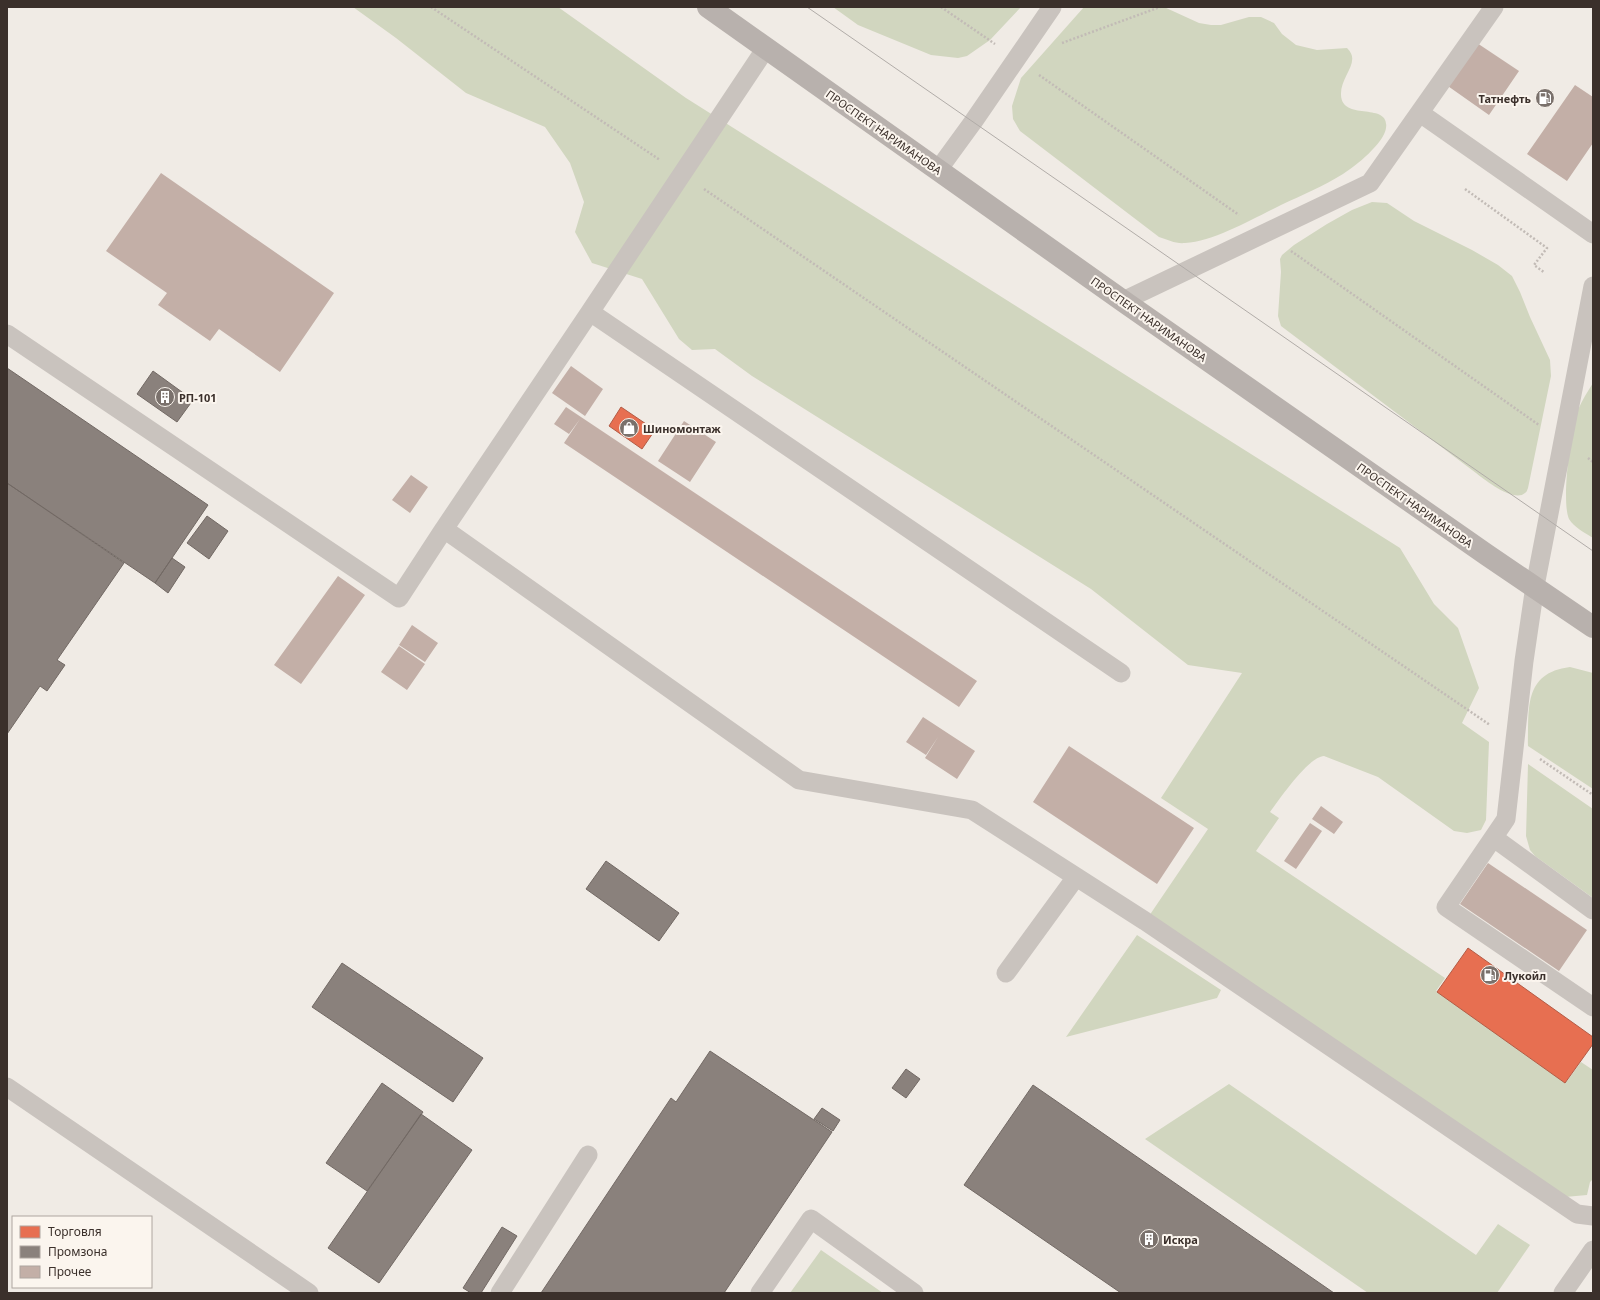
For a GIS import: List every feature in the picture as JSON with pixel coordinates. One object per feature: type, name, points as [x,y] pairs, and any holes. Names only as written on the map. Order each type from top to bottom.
[{"type":"main road","name":"ПРОСПЕКТ НАРИМАНОВА","points":[[708,7],[1123,301],[1487,555],[1535,586],[1593,627]]},
{"type":"lane","points":[[938,170],[1052,7]]},
{"type":"lane","points":[[1123,301],[1370,183],[1494,7]]},
{"type":"lane","points":[[7,334],[398,598],[766,48]]},
{"type":"lane","points":[[1420,113],[1593,234]]},
{"type":"lane","points":[[1593,286],[1535,586],[1524,661],[1506,819],[1446,907],[1593,1008]]},
{"type":"lane","points":[[590,312],[1121,673]]},
{"type":"lane","points":[[444,529],[799,780],[972,810],[1159,930],[1577,1214],[1593,1216]]},
{"type":"lane","points":[[1494,838],[1593,910]]},
{"type":"lane","points":[[1006,973],[1076,877]]},
{"type":"lane","points":[[7,1087],[309,1293]]},
{"type":"lane","points":[[500,1293],[588,1155]]},
{"type":"lane","points":[[760,1293],[811,1219],[914,1293]]},
{"type":"lane","points":[[1563,1293],[1593,1250]]},
{"type":"path","points":[[431,7],[682,174],[1593,795]]},
{"type":"path","points":[[1059,44],[1160,7]]},
{"type":"path","points":[[1465,189],[1547,248],[1534,265],[1545,273]]},
{"type":"green space","points":[[353,7],[558,7],[686,98],[1400,548],[1434,604],[1458,628],[1479,688],[1462,723],[1489,742],[1486,820],[1481,830],[1467,833],[1454,831],[1378,777],[1324,756],[1317,758],[1302,771],[1270,812],[1279,818],[1256,851],[1445,978],[1436,991],[1567,1081],[1581,1062],[1593,1070],[1593,1179],[1590,1182],[1587,1195],[1565,1197],[1149,916],[1208,829],[1161,798],[1242,673],[1188,665],[1091,589],[752,376],[715,349],[692,350],[679,339],[642,279],[592,263],[575,232],[584,202],[570,163],[545,127],[466,93],[396,38]]},
{"type":"green space","points":[[833,7],[1021,7],[990,40],[967,56],[958,58],[931,55],[858,25]]},
{"type":"green space","points":[[1084,7],[1164,7],[1199,23],[1211,25],[1221,25],[1249,17],[1261,17],[1274,23],[1282,34],[1296,45],[1317,50],[1347,48],[1351,53],[1352,59],[1342,88],[1341,95],[1343,103],[1349,108],[1381,115],[1385,120],[1386,128],[1384,134],[1369,154],[1343,174],[1221,234],[1185,243],[1175,242],[1159,237],[1020,131],[1013,119],[1012,106],[1021,78]]},
{"type":"green space","points":[[1372,202],[1387,203],[1414,221],[1472,250],[1498,265],[1512,276],[1550,360],[1551,376],[1527,492],[1520,495],[1514,495],[1507,493],[1493,485],[1281,326],[1278,316],[1281,272],[1280,259],[1282,255],[1294,245],[1327,224],[1352,210]]},
{"type":"green space","points":[[1593,383],[1593,538],[1583,532],[1569,519],[1567,510],[1566,482],[1575,419],[1581,403]]},
{"type":"green space","points":[[1570,667],[1593,673],[1593,789],[1528,746],[1529,706],[1536,685],[1544,677],[1555,671]]},
{"type":"green space","points":[[1528,764],[1593,809],[1593,898],[1535,856],[1530,850],[1526,836]]},
{"type":"green space","points":[[1137,935],[1221,990],[1217,998],[1066,1037]]},
{"type":"green space","points":[[1229,1084],[1476,1255],[1498,1224],[1530,1245],[1497,1293],[1368,1293],[1145,1139]]},
{"type":"green space","points":[[821,1250],[883,1293],[790,1293]]},
{"type":"building: Торговля","points":[[621,407],[655,430],[642,449],[609,426]]},
{"type":"building: Торговля","points":[[1468,948],[1593,1037],[1593,1044],[1565,1083],[1437,992]]},
{"type":"building: Промзона","points":[[7,368],[208,505],[155,583],[7,483]]},
{"type":"building: Промзона","name":"РП-101","points":[[153,371],[193,400],[177,422],[137,394]]},
{"type":"building: Промзона","points":[[7,483],[124,563],[57,660],[65,665],[47,691],[40,686],[7,734]]},
{"type":"building: Промзона","points":[[207,516],[228,531],[209,559],[187,543]]},
{"type":"building: Промзона","points":[[172,558],[185,567],[168,593],[155,583]]},
{"type":"building: Промзона","points":[[606,861],[679,913],[659,941],[586,889]]},
{"type":"building: Промзона","points":[[342,963],[483,1058],[453,1102],[312,1007]]},
{"type":"building: Промзона","points":[[710,1051],[832,1132],[724,1293],[541,1293],[671,1098],[676,1102]]},
{"type":"building: Промзона","points":[[906,1069],[920,1079],[906,1098],[892,1088]]},
{"type":"building: Промзона","points":[[382,1083],[423,1112],[367,1191],[326,1163]]},
{"type":"building: Промзона","name":"Искра","points":[[1033,1085],[1334,1293],[1121,1293],[964,1185]]},
{"type":"building: Промзона","points":[[822,1108],[840,1120],[833,1131],[814,1119]]},
{"type":"building: Промзона","points":[[421,1114],[472,1150],[379,1283],[328,1248]]},
{"type":"building: Промзона","points":[[502,1227],[517,1236],[481,1293],[471,1293],[463,1288]]},
{"type":"building: Прочее","points":[[1474,41],[1519,71],[1489,115],[1445,84]]},
{"type":"building: Прочее","points":[[1575,85],[1593,97],[1593,143],[1567,181],[1527,154]]},
{"type":"building: Прочее","points":[[161,173],[334,293],[280,372],[219,329],[210,341],[158,305],[167,293],[106,251]]},
{"type":"building: Прочее","points":[[571,366],[603,389],[585,416],[552,393]]},
{"type":"building: Прочее","points":[[566,407],[977,681],[959,707],[564,443],[580,419],[569,434],[554,424]]},
{"type":"building: Прочее","points":[[684,421],[716,442],[690,482],[658,461]]},
{"type":"building: Прочее","points":[[411,475],[428,487],[410,513],[392,500]]},
{"type":"building: Прочее","points":[[338,576],[365,595],[301,684],[274,665]]},
{"type":"building: Прочее","points":[[412,625],[438,643],[425,662],[399,645]]},
{"type":"building: Прочее","points":[[399,646],[425,664],[407,690],[381,672]]},
{"type":"building: Прочее","points":[[923,717],[975,751],[957,779],[925,758],[938,737],[926,755],[906,742]]},
{"type":"building: Прочее","points":[[1069,746],[1194,828],[1157,884],[1033,802]]},
{"type":"building: Прочее","points":[[1321,806],[1343,822],[1334,834],[1312,819]]},
{"type":"building: Прочее","points":[[1310,823],[1322,831],[1296,869],[1284,861]]},
{"type":"building: Прочее","points":[[1488,863],[1587,930],[1559,971],[1460,904]]},
{"type":"tram line","points":[[807,7],[1593,551]]},
{"type":"place","name":"Татнефть","points":[[1545,98]]},
{"type":"place","name":"РП-101","points":[[165,397]]},
{"type":"place","name":"Шиномонтаж","points":[[629,428]]},
{"type":"place","name":"Лукойл","points":[[1490,975]]},
{"type":"place","name":"Искра","points":[[1149,1239]]}]
